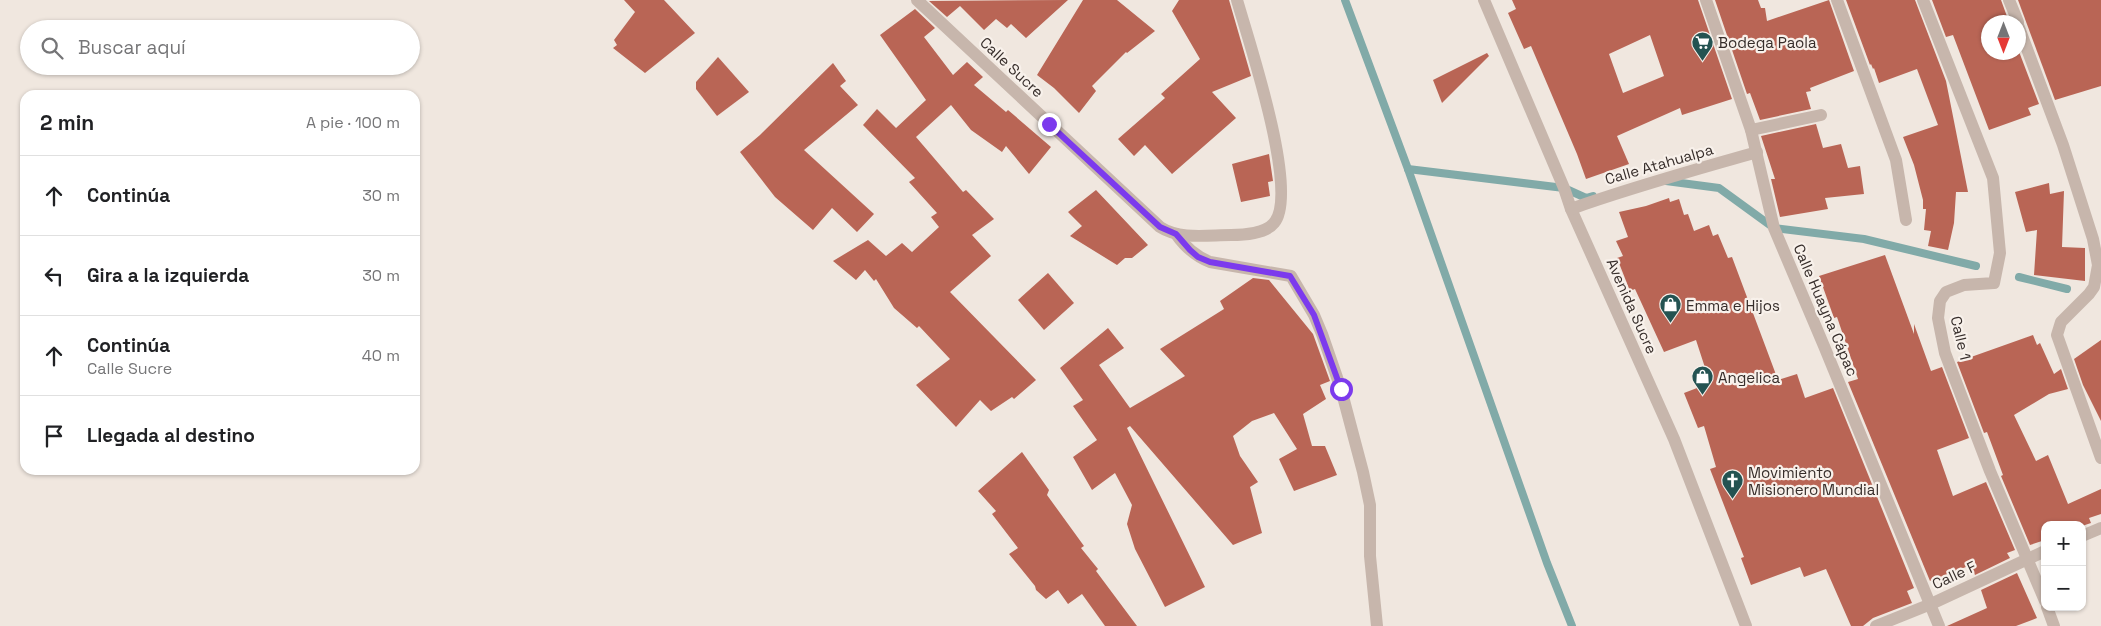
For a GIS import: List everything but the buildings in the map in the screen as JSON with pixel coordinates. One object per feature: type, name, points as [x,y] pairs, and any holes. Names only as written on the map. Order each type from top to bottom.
[{"type":"street","name":"Calle Sucre","points":[[917,0],[1160,227],[1176,234]]},
{"type":"street","points":[[1176,234],[1236,235],[1258,231],[1274,223],[1281,207],[1282,180],[1278,153],[1237,0]]},
{"type":"street","name":"Avenida Sucre","points":[[1484,0],[1564,188],[1571,209],[1674,439],[1746,626]]},
{"type":"street","name":"Calle Huayna Cápac","points":[[1706,0],[1757,152],[1774,228],[1938,626]]},
{"type":"street","points":[[1837,0],[1896,160],[1906,220]]},
{"type":"street","name":"Calle 1","points":[[1924,0],[1993,178],[2000,253],[1994,283],[1964,285],[1946,292],[1940,301],[1938,318],[1945,353],[2025,559],[2041,593]]},
{"type":"street","points":[[2009,0],[2015,15]]},
{"type":"street","points":[[2026,45],[2063,144],[2093,239],[2098,265],[2094,287],[2061,322],[2057,335],[2101,458]]},
{"type":"street","points":[[1750,130],[1821,114]]},
{"type":"street","name":"Calle Atahualpa","points":[[1571,209],[1617,192],[1662,181],[1757,152]]},
{"type":"street","points":[[1176,234],[1198,257],[1210,262],[1290,276],[1314,315],[1341,389],[1370,505],[1370,556],[1377,626]]},
{"type":"street","points":[[2086,534],[2101,528]]},
{"type":"street","name":"Calle F","points":[[1876,626],[1930,604],[2041,553]]},
{"type":"street","points":[[2048,611],[2054,626]]},
{"type":"waterway","points":[[1345,0],[1408,169],[1547,563],[1572,626]]},
{"type":"waterway","points":[[1408,169],[1564,188],[1586,198],[1593,196]]},
{"type":"waterway","points":[[1666,181],[1719,188],[1774,228],[1864,239],[1976,266]]},
{"type":"waterway","points":[[2019,277],[2067,289]]},
{"type":"place","name":"Bodega Paola","points":[[1702,61]]},
{"type":"place","name":"Emma e Hijos","points":[[1670,324]]},
{"type":"place","name":"Angelica","points":[[1702,396]]},
{"type":"place","name":"Movimiento Misionero Mundial","points":[[1732,500]]},
{"type":"route","points":[[1049,124],[1160,227],[1176,234],[1182,243],[1198,257],[1231,267],[1249,268],[1290,276],[1314,315],[1341,389]]}]
